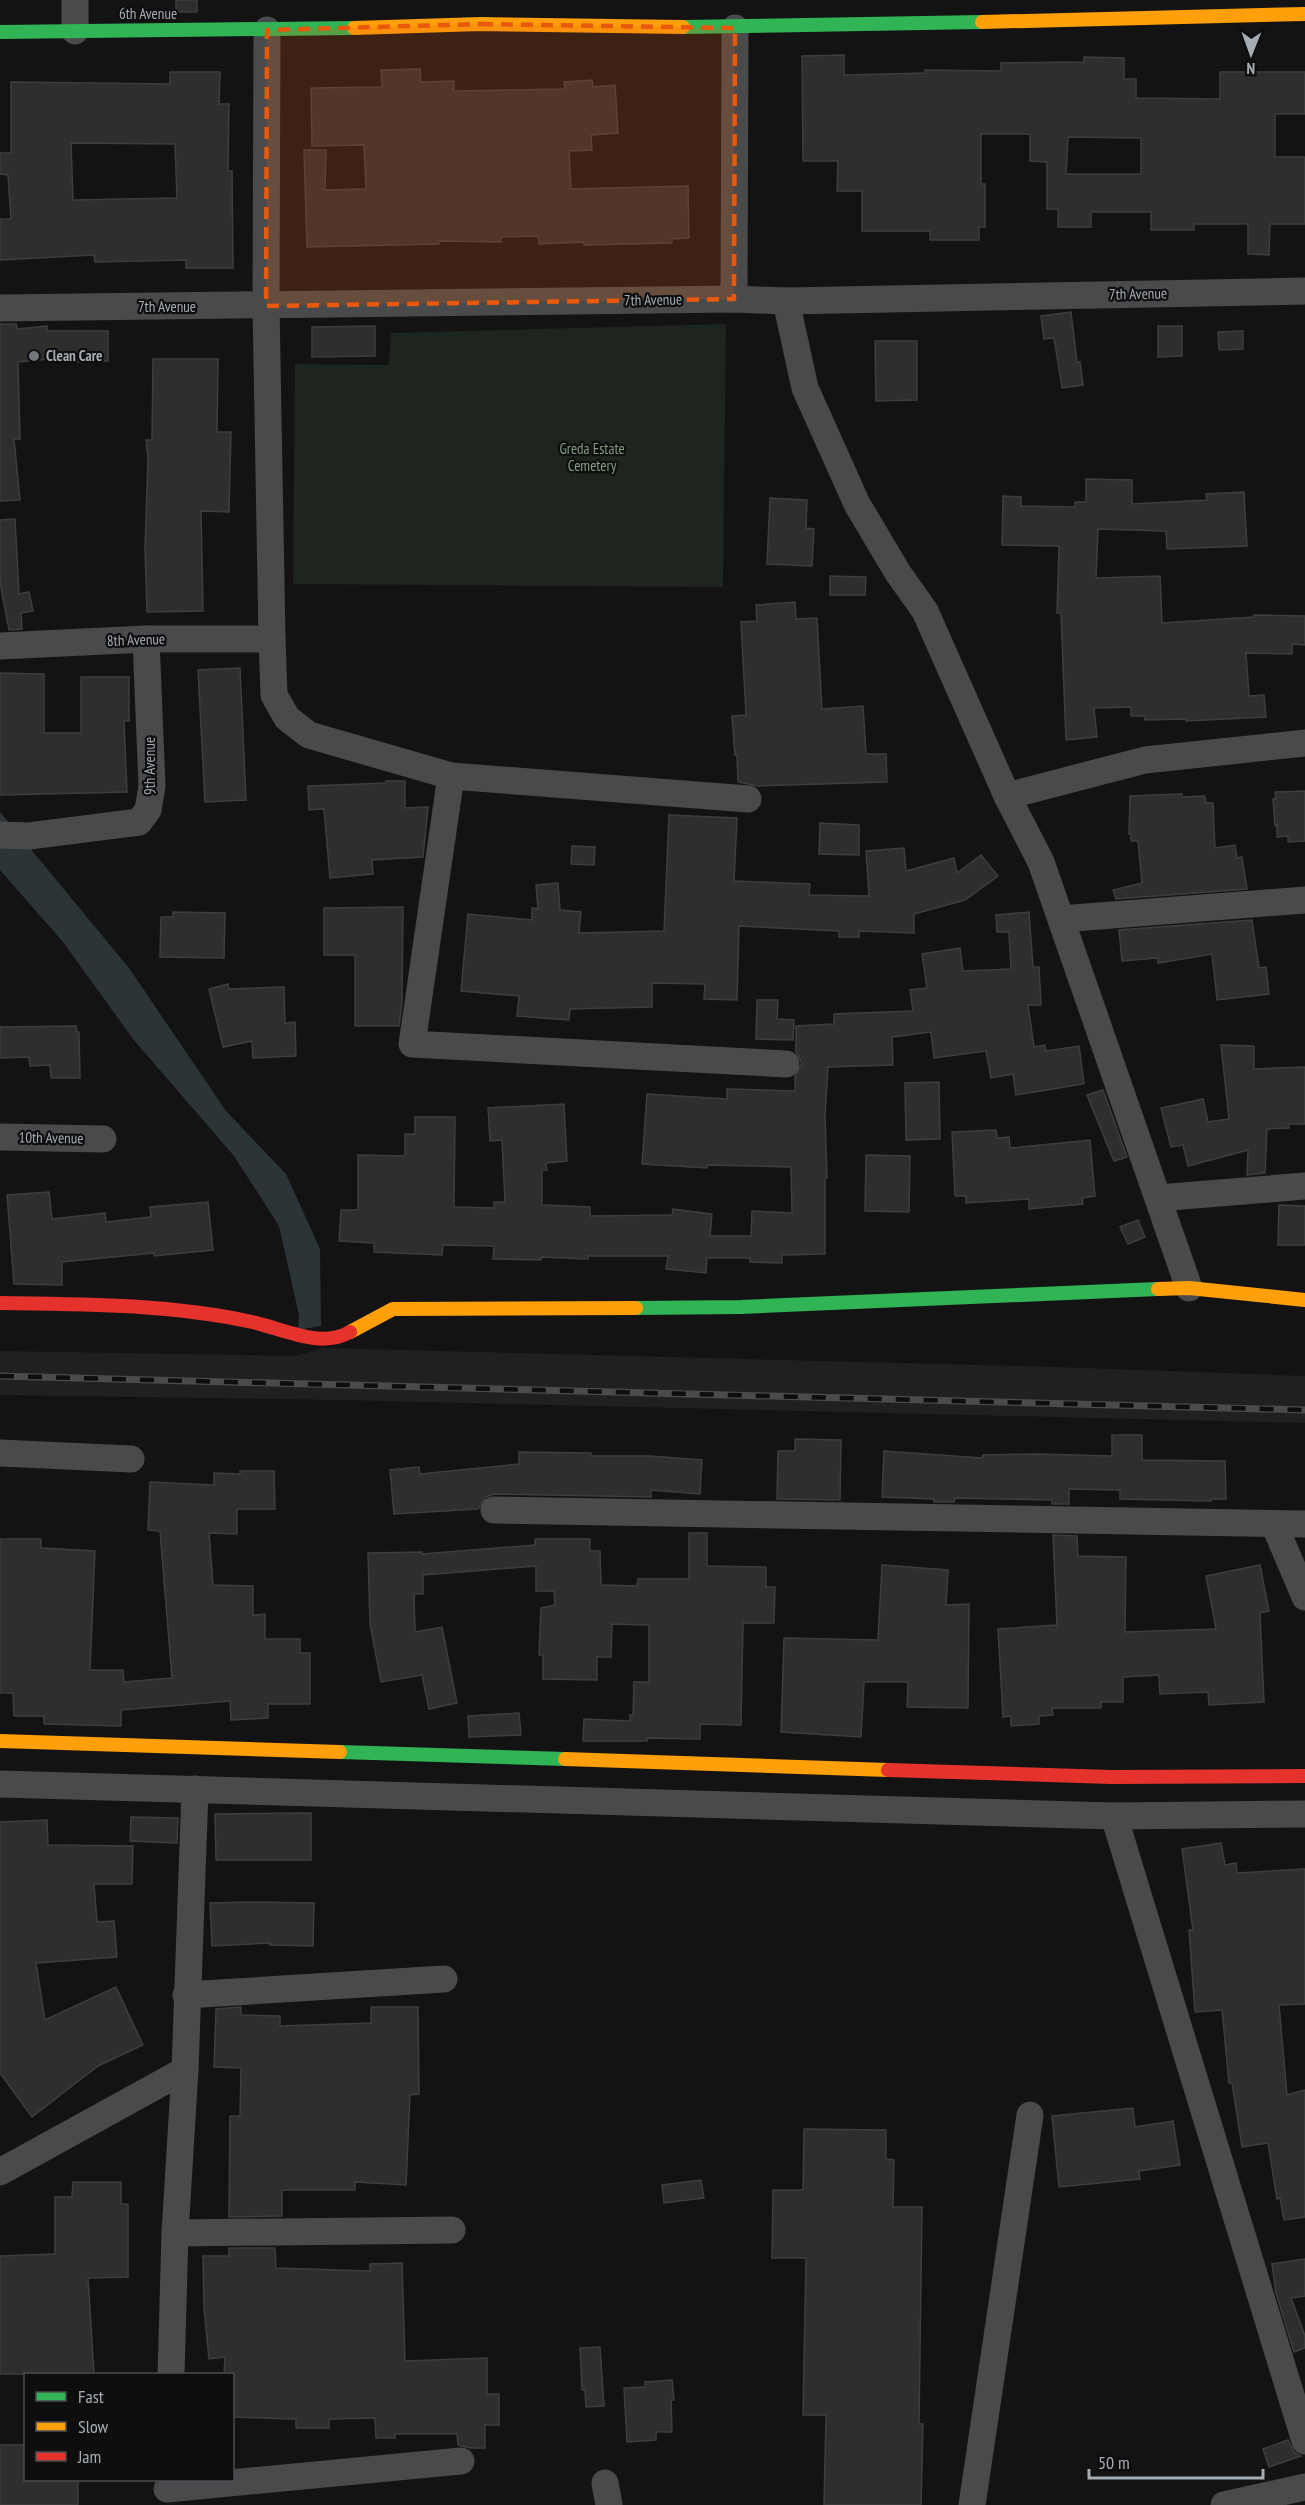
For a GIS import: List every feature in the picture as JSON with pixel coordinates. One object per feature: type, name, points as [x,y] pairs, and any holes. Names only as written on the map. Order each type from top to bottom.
[{"type":"street","points":[[75,0],[75,31]]},
{"type":"street","name":"6th Avenue","points":[[0,32],[267,30],[481,24],[735,28],[1305,14]]},
{"type":"street","points":[[734,299],[735,28]]},
{"type":"street","points":[[267,30],[266,306],[272,639],[274,695],[287,718],[309,735],[451,777],[748,800]]},
{"type":"street","name":"7th Avenue","points":[[0,308],[734,299],[786,301],[1305,291]]},
{"type":"street","points":[[786,301],[805,388],[857,504],[898,573],[925,611],[1007,796],[1041,862],[1189,1288]]},
{"type":"street","name":"8th Avenue","points":[[0,646],[146,639],[272,639]]},
{"type":"street","name":"9th Avenue","points":[[0,835],[29,836],[139,822],[148,810],[152,786],[146,639]]},
{"type":"street","points":[[1007,796],[1144,760],[1305,743]]},
{"type":"street","points":[[451,777],[412,1044],[786,1064]]},
{"type":"street","points":[[1061,919],[1305,900]]},
{"type":"street","name":"10th Avenue","points":[[0,1137],[103,1139]]},
{"type":"street","points":[[1158,1198],[1305,1186]]},
{"type":"street","points":[[0,1303],[128,1305],[251,1322],[320,1340],[338,1339],[393,1309],[741,1307],[1189,1288],[1305,1300]]},
{"type":"street","points":[[0,1453],[131,1459]]},
{"type":"street","points":[[494,1510],[1305,1524]]},
{"type":"street","points":[[1274,1524],[1305,1597]]},
{"type":"street","points":[[0,1742],[1099,1776],[1305,1776]]},
{"type":"street","points":[[0,1784],[1114,1816],[1305,1814]]},
{"type":"street","points":[[171,2373],[195,1789]]},
{"type":"street","points":[[1114,1816],[1305,2441]]},
{"type":"street","points":[[186,1995],[444,1979]]},
{"type":"street","points":[[0,2172],[185,2070]]},
{"type":"street","points":[[972,2505],[1030,2115]]},
{"type":"street","points":[[175,2233],[452,2230]]},
{"type":"street","points":[[167,2491],[461,2461]]},
{"type":"street","points":[[1224,2505],[1305,2487]]},
{"type":"highlighted area","points":[[481,24],[735,28],[734,299],[266,306],[267,30]]},
{"type":"shaded area","points":[[0,812],[129,968],[226,1111],[286,1174],[320,1249],[321,1326],[298,1330],[299,1315],[279,1226],[234,1156],[133,1039],[63,942],[0,870]]},
{"type":"shaded area","points":[[322,1348],[1055,1367],[1305,1376],[1305,1423],[341,1400],[0,1395],[0,1351],[296,1356]]},
{"type":"green space","name":"Greda Estate Cemetery","points":[[726,324],[723,587],[293,584],[295,364],[389,365],[391,333]]},
{"type":"building","points":[[176,0],[197,0],[197,12],[176,12]]},
{"type":"building","points":[[844,55],[844,75],[925,73],[925,70],[1001,71],[1001,63],[1084,62],[1084,57],[1124,58],[1124,79],[1136,79],[1136,98],[1220,99],[1220,72],[1305,72],[1305,114],[1275,114],[1275,157],[1305,157],[1305,224],[1270,224],[1269,255],[1248,254],[1248,224],[1194,224],[1194,230],[1151,230],[1151,212],[1091,212],[1091,227],[1058,227],[1058,209],[1047,209],[1047,162],[1030,161],[1030,134],[981,134],[981,184],[985,184],[985,227],[979,227],[979,240],[930,240],[930,231],[862,231],[862,191],[837,191],[838,161],[803,161],[802,56]],"holes":[[[1068,137],[1141,138],[1141,174],[1066,174]]]},
{"type":"building","points":[[420,69],[421,82],[454,81],[454,91],[565,89],[564,82],[592,80],[593,87],[615,85],[618,133],[591,135],[592,150],[569,151],[571,189],[688,186],[689,238],[672,239],[672,243],[584,245],[584,242],[539,244],[538,236],[501,237],[501,242],[439,241],[439,244],[307,247],[304,150],[326,150],[325,190],[366,189],[364,145],[312,146],[311,88],[382,87],[381,70]]},
{"type":"building","points":[[170,72],[220,72],[219,104],[229,104],[228,171],[232,171],[233,268],[186,268],[186,260],[95,262],[94,255],[0,260],[0,219],[11,219],[8,175],[0,174],[0,153],[11,153],[11,82],[170,84]],"holes":[[[71,143],[175,144],[177,198],[73,200]]]},
{"type":"building","points":[[1071,312],[1077,362],[1080,362],[1083,385],[1062,388],[1054,338],[1044,339],[1041,316]]},
{"type":"building","points":[[0,324],[16,324],[17,329],[47,326],[47,331],[108,331],[108,361],[73,362],[73,357],[18,362],[20,439],[14,439],[20,500],[0,501]]},
{"type":"building","points":[[375,326],[375,356],[312,357],[312,327]]},
{"type":"building","points":[[1158,326],[1182,326],[1182,356],[1158,357]]},
{"type":"building","points":[[1243,331],[1243,349],[1219,350],[1218,332]]},
{"type":"building","points":[[875,341],[917,341],[917,400],[876,401]]},
{"type":"building","points":[[153,359],[218,359],[217,432],[231,432],[229,512],[201,511],[203,611],[147,612],[145,549],[148,459],[146,440],[152,440]]},
{"type":"building","points":[[1086,479],[1132,480],[1132,504],[1207,500],[1206,494],[1244,492],[1247,546],[1167,549],[1166,531],[1098,529],[1096,578],[1160,576],[1162,623],[1254,617],[1254,615],[1305,616],[1305,645],[1292,644],[1292,654],[1246,653],[1249,696],[1264,695],[1266,717],[1186,721],[1186,719],[1145,720],[1144,716],[1131,716],[1131,707],[1094,708],[1097,737],[1066,740],[1061,613],[1057,613],[1059,546],[1002,545],[1003,496],[1021,497],[1021,506],[1075,507],[1075,502],[1086,502]]},
{"type":"building","points":[[770,498],[807,500],[806,528],[814,529],[812,566],[767,564]]},
{"type":"building","points":[[15,519],[19,594],[29,592],[33,611],[21,613],[22,629],[9,630],[0,582],[0,520]]},
{"type":"building","points":[[830,576],[866,577],[865,595],[830,595]]},
{"type":"building","points":[[795,602],[796,619],[817,618],[822,709],[863,706],[866,754],[886,754],[887,782],[757,786],[738,782],[732,716],[746,715],[741,622],[757,621],[756,605]]},
{"type":"building","points":[[240,668],[246,800],[205,802],[198,670]]},
{"type":"building","points":[[0,673],[44,674],[44,733],[81,733],[81,677],[129,677],[129,721],[124,721],[127,792],[0,795]]},
{"type":"building","points":[[386,781],[405,781],[405,808],[428,807],[423,857],[372,860],[373,874],[330,878],[324,809],[309,810],[308,786],[386,783]]},
{"type":"building","points":[[1305,791],[1305,841],[1288,842],[1288,836],[1277,837],[1273,799],[1276,799],[1275,792]]},
{"type":"building","points":[[1182,794],[1182,797],[1205,796],[1206,803],[1213,803],[1215,848],[1235,845],[1237,858],[1242,857],[1247,889],[1116,899],[1113,890],[1142,883],[1138,841],[1131,841],[1131,834],[1129,834],[1130,796]]},
{"type":"building","points":[[669,815],[737,818],[734,881],[810,884],[809,895],[869,896],[866,851],[904,848],[906,871],[954,858],[957,873],[981,855],[998,876],[965,900],[914,914],[914,933],[859,931],[859,937],[839,937],[839,931],[739,926],[737,1000],[704,999],[705,984],[652,983],[652,1007],[570,1009],[569,1020],[517,1016],[519,996],[461,991],[468,914],[532,920],[532,908],[538,909],[536,885],[558,883],[560,910],[581,912],[579,933],[664,931]]},
{"type":"building","points":[[820,823],[859,825],[859,855],[819,854]]},
{"type":"building","points":[[572,846],[595,847],[594,865],[571,864]]},
{"type":"building","points":[[403,907],[402,1001],[399,1026],[355,1026],[355,955],[324,955],[324,908]]},
{"type":"building","points":[[173,912],[225,913],[224,958],[160,957],[161,917],[173,917]]},
{"type":"building","points":[[1029,912],[1033,967],[1039,967],[1041,1005],[1028,1005],[1034,1047],[1045,1045],[1046,1051],[1079,1046],[1084,1084],[1016,1095],[1013,1074],[991,1078],[986,1051],[934,1058],[931,1032],[892,1037],[893,1065],[828,1067],[825,1114],[827,1178],[825,1178],[825,1254],[782,1255],[782,1263],[750,1262],[750,1258],[707,1258],[706,1273],[666,1269],[668,1256],[588,1256],[588,1259],[541,1257],[541,1260],[493,1259],[494,1246],[443,1245],[442,1255],[374,1252],[374,1243],[339,1241],[341,1210],[358,1210],[358,1155],[405,1156],[405,1134],[415,1134],[415,1117],[455,1117],[454,1207],[494,1208],[494,1202],[505,1202],[502,1140],[490,1141],[488,1108],[564,1104],[567,1161],[546,1163],[547,1170],[542,1170],[542,1205],[590,1207],[590,1216],[672,1215],[673,1209],[712,1214],[710,1236],[751,1236],[752,1211],[792,1213],[791,1167],[707,1165],[707,1168],[642,1164],[647,1094],[727,1099],[727,1089],[795,1091],[795,1076],[802,1064],[796,1052],[796,1026],[834,1024],[834,1014],[913,1011],[910,990],[927,988],[922,954],[960,948],[963,971],[1011,969],[1009,932],[997,932],[996,915]]},
{"type":"building","points":[[1252,920],[1259,968],[1266,967],[1269,994],[1217,1000],[1212,954],[1158,963],[1158,958],[1122,961],[1119,930]]},
{"type":"building","points":[[228,984],[229,989],[284,987],[285,1023],[295,1022],[296,1056],[253,1058],[252,1041],[223,1047],[209,989]]},
{"type":"building","points":[[757,1000],[778,1000],[777,1019],[794,1020],[793,1040],[756,1039]]},
{"type":"building","points":[[76,1026],[79,1032],[80,1078],[51,1078],[50,1065],[30,1066],[29,1057],[0,1058],[0,1027]]},
{"type":"building","points":[[1221,1045],[1254,1046],[1254,1069],[1305,1067],[1305,1124],[1288,1124],[1289,1128],[1267,1129],[1265,1173],[1247,1175],[1248,1150],[1188,1166],[1183,1145],[1171,1147],[1161,1108],[1203,1099],[1208,1122],[1229,1119]]},
{"type":"building","points":[[939,1082],[940,1139],[906,1140],[905,1083]]},
{"type":"building","points":[[1103,1090],[1127,1157],[1114,1161],[1087,1095]]},
{"type":"building","points":[[996,1130],[997,1138],[1009,1137],[1010,1148],[1090,1140],[1095,1196],[1082,1198],[1083,1204],[1029,1209],[1029,1199],[966,1203],[966,1196],[955,1196],[952,1132]]},
{"type":"building","points":[[866,1155],[910,1156],[909,1212],[865,1211]]},
{"type":"building","points":[[49,1192],[52,1219],[105,1213],[106,1222],[151,1217],[150,1207],[208,1202],[213,1250],[62,1262],[62,1285],[14,1284],[7,1195]]},
{"type":"building","points":[[1279,1205],[1305,1206],[1305,1245],[1278,1245]]},
{"type":"building","points":[[1138,1220],[1145,1237],[1128,1244],[1120,1227]]},
{"type":"building","points":[[1112,1435],[1142,1435],[1142,1460],[1225,1461],[1226,1499],[1211,1499],[1211,1501],[1120,1499],[1120,1490],[1069,1489],[1069,1504],[1052,1504],[1052,1500],[955,1498],[954,1502],[934,1502],[934,1499],[882,1497],[884,1451],[982,1458],[983,1455],[1036,1454],[1112,1456]]},
{"type":"building","points":[[795,1439],[841,1440],[840,1500],[777,1499],[778,1451],[795,1451]]},
{"type":"building","points":[[519,1452],[591,1453],[591,1456],[650,1456],[702,1460],[700,1494],[651,1490],[651,1497],[494,1494],[486,1497],[478,1509],[394,1514],[390,1470],[419,1467],[420,1474],[519,1464]]},
{"type":"building","points":[[240,1471],[274,1471],[275,1509],[237,1509],[237,1534],[209,1533],[213,1585],[253,1586],[253,1615],[265,1614],[265,1639],[300,1639],[300,1653],[310,1653],[310,1704],[268,1704],[268,1718],[231,1720],[230,1701],[121,1710],[121,1726],[44,1724],[44,1716],[14,1716],[13,1693],[0,1693],[0,1539],[41,1539],[41,1548],[95,1551],[90,1670],[123,1670],[124,1682],[172,1678],[160,1531],[148,1530],[150,1482],[214,1485],[214,1473],[240,1474]]},
{"type":"building","points":[[689,1533],[707,1533],[707,1566],[766,1567],[766,1587],[775,1587],[774,1623],[743,1623],[741,1725],[700,1724],[700,1739],[647,1738],[647,1741],[583,1741],[584,1719],[630,1721],[630,1715],[633,1715],[634,1682],[649,1682],[649,1625],[612,1624],[611,1657],[597,1657],[597,1680],[543,1679],[543,1655],[539,1655],[541,1608],[555,1605],[554,1591],[536,1591],[536,1566],[423,1575],[423,1594],[414,1594],[415,1632],[442,1627],[457,1703],[429,1709],[422,1675],[381,1682],[370,1624],[368,1553],[422,1552],[422,1554],[535,1545],[535,1539],[590,1539],[590,1551],[600,1551],[601,1585],[637,1586],[638,1579],[689,1579]]},
{"type":"building","points":[[1053,1535],[1077,1536],[1078,1556],[1126,1557],[1125,1632],[1216,1629],[1206,1576],[1260,1565],[1269,1611],[1260,1613],[1264,1702],[1209,1705],[1208,1692],[1160,1694],[1159,1675],[1123,1677],[1123,1702],[1101,1702],[1101,1708],[1052,1708],[1053,1715],[1039,1716],[1039,1724],[1011,1726],[1011,1716],[1003,1717],[998,1629],[1057,1625]]},
{"type":"building","points":[[882,1565],[948,1570],[946,1605],[969,1604],[968,1708],[907,1707],[908,1682],[864,1682],[861,1737],[781,1732],[784,1638],[878,1640]]},
{"type":"building","points":[[519,1713],[521,1735],[469,1737],[468,1716]]},
{"type":"building","points":[[311,1813],[311,1860],[216,1860],[215,1814]]},
{"type":"building","points":[[131,1817],[178,1818],[177,1843],[130,1841]]},
{"type":"building","points":[[47,1820],[48,1845],[133,1846],[132,1884],[94,1884],[97,1922],[114,1921],[117,1957],[36,1963],[45,2020],[116,1987],[143,2045],[98,2066],[32,2117],[0,2073],[0,1822]]},
{"type":"building","points":[[1221,1843],[1225,1865],[1236,1863],[1237,1873],[1305,1869],[1305,2004],[1279,2005],[1287,2095],[1305,2090],[1305,2217],[1284,2220],[1280,2198],[1277,2199],[1268,2143],[1242,2147],[1232,2083],[1229,2083],[1222,2010],[1195,2012],[1189,1930],[1193,1930],[1182,1849]]},
{"type":"building","points":[[210,1903],[314,1903],[313,1946],[270,1945],[270,1943],[212,1946]]},
{"type":"building","points":[[241,2007],[241,2015],[280,2016],[280,2026],[371,2023],[371,2007],[418,2007],[419,2094],[410,2095],[406,2185],[355,2182],[355,2190],[282,2190],[282,2216],[229,2217],[230,2116],[240,2116],[241,2068],[214,2067],[216,2009]]},
{"type":"building","points":[[1133,2108],[1135,2127],[1173,2121],[1180,2165],[1139,2171],[1140,2179],[1059,2187],[1052,2116]]},
{"type":"building","points":[[804,2129],[886,2130],[886,2159],[894,2160],[893,2207],[922,2207],[919,2424],[923,2424],[921,2505],[824,2505],[826,2415],[803,2415],[806,2258],[772,2258],[773,2190],[803,2190]]},
{"type":"building","points":[[701,2180],[704,2198],[664,2203],[662,2185]]},
{"type":"building","points":[[73,2182],[121,2182],[121,2204],[128,2204],[128,2277],[88,2278],[94,2373],[0,2374],[0,2256],[55,2254],[55,2197],[72,2197]]},
{"type":"building","points":[[229,2248],[275,2248],[276,2268],[370,2271],[370,2264],[402,2263],[405,2361],[487,2358],[487,2394],[499,2394],[499,2425],[485,2425],[485,2448],[458,2445],[457,2434],[395,2434],[395,2438],[376,2438],[375,2418],[329,2419],[329,2428],[296,2428],[296,2419],[234,2417],[234,2373],[224,2373],[225,2357],[209,2359],[204,2308],[203,2256],[229,2256]]},
{"type":"building","points":[[1305,2259],[1305,2296],[1291,2298],[1305,2336],[1305,2348],[1294,2352],[1276,2293],[1272,2264]]},
{"type":"building","points":[[600,2347],[604,2406],[586,2407],[585,2390],[582,2390],[580,2348]]},
{"type":"building","points":[[672,2380],[674,2400],[671,2400],[672,2432],[656,2432],[656,2440],[627,2442],[624,2388],[645,2387],[645,2382]]},
{"type":"building","points":[[1288,2440],[1294,2452],[1301,2456],[1269,2467],[1263,2449]]},
{"type":"building","points":[[0,2445],[24,2445],[24,2481],[78,2481],[78,2505],[0,2505]]},
{"type":"railway","points":[[0,1376],[1305,1410]]},
{"type":"traffic: fast","points":[[683,27],[982,22]]},
{"type":"traffic: fast","points":[[0,32],[354,28]]},
{"type":"traffic: fast","points":[[636,1308],[741,1307],[1158,1289]]},
{"type":"traffic: fast","points":[[340,1752],[565,1759]]},
{"type":"traffic: slow","points":[[982,22],[1305,14]]},
{"type":"traffic: slow","points":[[354,28],[481,24],[683,27]]},
{"type":"traffic: slow","points":[[1158,1289],[1189,1288],[1305,1300]]},
{"type":"traffic: slow","points":[[350,1332],[393,1309],[636,1308]]},
{"type":"traffic: slow","points":[[0,1741],[340,1752]]},
{"type":"traffic: slow","points":[[565,1759],[888,1770]]},
{"type":"traffic: jam","points":[[0,1303],[158,1308],[221,1316],[314,1338],[327,1339],[350,1332]]},
{"type":"traffic: jam","points":[[888,1770],[1111,1777],[1305,1776]]},
{"type":"place","name":"Clean Care","points":[[34,356]]}]
